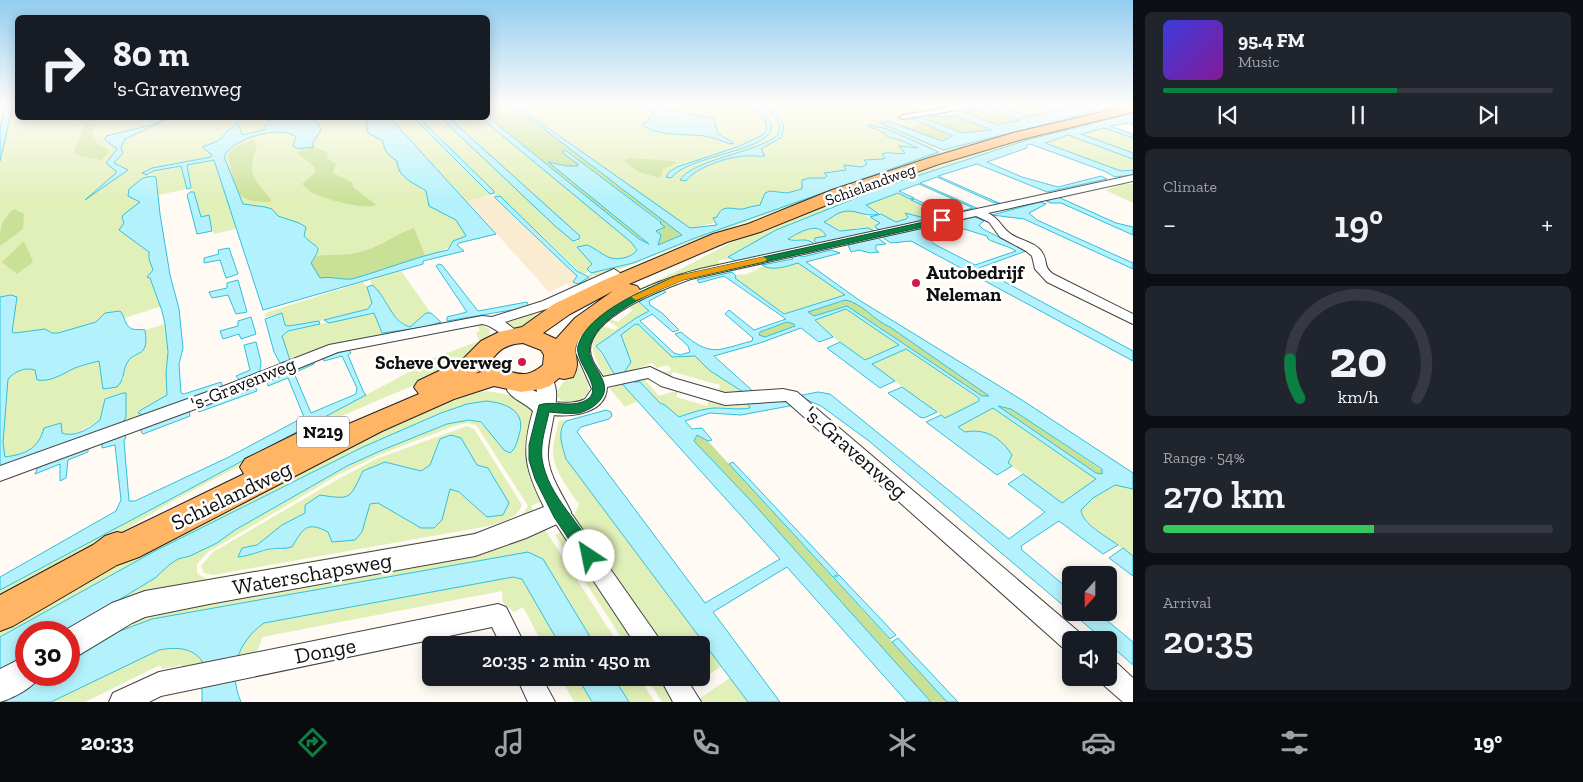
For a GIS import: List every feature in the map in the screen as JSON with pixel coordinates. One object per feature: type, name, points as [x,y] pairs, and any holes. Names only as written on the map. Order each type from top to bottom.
[{"type":"main road","name":"Schielandweg","points":[[0,614],[289,448],[362,413],[432,392],[471,366],[503,354],[577,302],[610,284],[695,247],[754,228],[838,194],[934,161],[1012,138]]},
{"type":"main road","name":"Schielandweg","points":[[546,389],[563,372],[566,363],[564,346],[568,338],[604,306],[631,290],[675,270],[754,228]]},
{"type":"main road","points":[[503,354],[549,345],[556,354],[556,364],[546,389]]},
{"type":"main road","name":"Schielandweg","points":[[432,392],[449,396],[484,385],[503,354]]},
{"type":"main road","name":"N219","points":[[503,354],[534,390],[546,389]]},
{"type":"street","points":[[644,636],[559,512],[542,479],[536,460],[535,445],[546,389],[574,409],[583,407],[596,397],[599,392],[599,384],[585,358],[584,344],[594,328],[618,308],[647,291],[680,278],[1133,178]]},
{"type":"street","points":[[978,212],[993,220],[1004,235],[1030,248],[1038,255],[1040,270],[1052,279],[1133,320]]},
{"type":"street","name":"'s-Gravenweg","points":[[0,474],[230,390],[334,348],[482,320],[503,354],[548,304],[614,273]]},
{"type":"street","name":"'s-Gravenweg","points":[[599,384],[632,374],[650,372],[667,382],[725,399],[791,396],[1062,632]]},
{"type":"street","name":"Waterschapsweg","points":[[80,638],[122,613],[145,604],[209,591],[475,545],[559,512]]},
{"type":"street","name":"Donge","points":[[122,702],[159,684],[498,615],[508,636]]},
{"type":"street","points":[[0,687],[15,678]]},
{"type":"street","points":[[1117,680],[1133,694]]},
{"type":"street","points":[[533,686],[542,702]]},
{"type":"street","points":[[677,686],[688,702]]},
{"type":"shaded area","points":[[490,195],[577,276],[574,282],[578,284],[572,287],[568,283],[549,292],[467,201]]},
{"type":"green space","points":[[0,138],[398,138],[474,236],[406,267],[283,298],[216,157],[148,171],[172,303],[67,336],[4,341],[0,313]]},
{"type":"green space","points":[[80,138],[95,138],[97,143],[110,151],[101,160],[80,156],[74,152]]},
{"type":"green space","points":[[408,138],[434,138],[492,194],[494,191],[439,138],[462,138],[573,241],[578,241],[579,236],[471,138],[505,138],[631,242],[637,251],[634,254],[616,260],[605,256],[596,249],[577,247],[593,265],[587,269],[589,271],[585,274],[580,272],[500,196],[497,197],[494,194],[467,201]]},
{"type":"green space","points":[[514,138],[556,138],[682,235],[658,245],[656,231],[661,221],[565,150],[563,151],[564,154],[578,164],[578,166],[549,162],[651,245],[639,239]]},
{"type":"green space","points":[[522,138],[1004,138],[969,146],[604,282],[613,275],[678,249],[948,153],[934,146],[930,150],[737,218],[690,228],[687,233]]},
{"type":"green space","points":[[933,138],[949,138],[942,141]]},
{"type":"green space","points":[[1020,138],[1038,138],[942,167],[792,223],[728,257],[729,259],[719,260],[719,265],[783,252],[663,279],[625,298],[626,295],[738,239],[840,198],[873,189],[881,183]]},
{"type":"green space","points":[[1060,138],[1075,138],[1133,159],[1133,170],[1121,171],[1044,143]]},
{"type":"green space","points":[[1091,138],[1133,138],[1133,153]]},
{"type":"green space","points":[[253,139],[257,146],[252,163],[253,175],[271,199],[271,202],[248,200],[237,191],[234,184],[228,154],[237,146]]},
{"type":"green space","points":[[314,147],[327,152],[328,159],[336,164],[333,173],[353,183],[353,187],[376,205],[362,206],[334,201],[311,192],[302,184],[315,173],[315,167],[296,152]]},
{"type":"green space","points":[[938,150],[942,153],[703,237],[605,275],[592,276],[593,279],[578,284],[589,277],[588,275],[591,273],[633,263],[695,238],[939,152]]},
{"type":"green space","points":[[630,158],[674,161],[678,163],[664,168],[660,178],[639,172],[623,160]]},
{"type":"green space","points":[[215,160],[236,229],[214,234],[209,216],[201,217],[194,192],[190,192],[187,165]]},
{"type":"green space","points":[[181,166],[187,189],[158,195],[156,177],[151,174],[153,171]]},
{"type":"green space","points":[[1123,184],[1133,184],[1133,203],[1105,190]]},
{"type":"green space","points":[[898,193],[913,199],[937,215],[908,217],[896,222],[866,205]]},
{"type":"green space","points":[[14,209],[24,214],[23,229],[0,246],[2,225]]},
{"type":"green space","points":[[848,211],[858,212],[881,224],[873,229],[858,228],[845,232],[824,222],[839,213]]},
{"type":"green space","points":[[414,228],[425,255],[414,260],[352,279],[320,278],[311,263],[317,256],[364,251]]},
{"type":"green space","points":[[810,229],[822,230],[826,236],[811,242],[803,239],[788,240],[801,231]]},
{"type":"green space","points":[[24,241],[33,262],[17,274],[2,262]]},
{"type":"green space","points":[[798,263],[846,295],[784,314],[735,278],[735,275],[747,274],[764,266],[774,268]]},
{"type":"green space","points":[[401,271],[431,313],[426,313],[410,327],[399,320],[387,306],[370,280]]},
{"type":"green space","points":[[363,282],[367,287],[372,303],[367,309],[320,321],[289,326],[285,325],[282,313],[267,317],[264,315],[268,312]]},
{"type":"green space","points":[[662,289],[640,302],[649,311],[596,346],[615,375],[605,377],[593,351],[594,339],[597,333],[603,326],[615,330],[618,327],[608,321],[610,319],[618,322],[633,310],[627,306]]},
{"type":"green space","points":[[845,300],[863,308],[989,396],[982,396],[847,306],[814,316],[808,312]]},
{"type":"green space","points":[[846,309],[899,345],[865,360],[823,330],[815,320]]},
{"type":"green space","points":[[375,312],[382,333],[439,324],[438,326],[342,342],[285,363],[280,363],[290,360],[281,337],[288,331]]},
{"type":"green space","points":[[533,313],[545,318],[518,330],[508,324],[510,320]]},
{"type":"green space","points":[[787,322],[795,326],[765,337],[759,335],[760,332]]},
{"type":"green space","points":[[480,323],[490,330],[488,339],[447,371],[332,420],[224,474],[171,502],[0,605],[0,590],[411,371],[410,367],[479,341],[476,332],[480,331],[478,326],[473,327],[472,325]]},
{"type":"green space","points":[[165,324],[168,360],[167,395],[139,411],[143,415],[97,433],[100,420],[72,435],[62,433],[61,423],[44,428],[34,446],[19,455],[5,458],[3,443],[8,379],[14,373],[30,369],[65,370],[100,361],[103,388],[124,379],[128,361],[139,353],[144,346],[146,339],[145,330]]},
{"type":"green space","points":[[638,324],[672,357],[695,356],[709,370],[745,395],[718,393],[720,385],[673,372],[670,379],[662,373],[672,370],[667,365],[657,368],[652,363],[626,373],[621,335]]},
{"type":"green space","points":[[576,344],[576,358],[586,379],[589,391],[577,401],[567,402],[562,400],[556,393],[567,377]]},
{"type":"green space","points":[[906,349],[979,399],[979,401],[945,418],[871,364]]},
{"type":"green space","points":[[632,379],[645,380],[659,396],[679,390],[676,397],[707,406],[709,398],[748,402],[751,408],[714,408],[696,411],[679,417],[665,405],[660,404],[640,382],[634,382]]},
{"type":"green space","points":[[622,383],[638,401],[625,407],[610,389]]},
{"type":"green space","points":[[481,391],[505,394],[522,400],[532,411],[533,419],[527,443],[526,457],[532,480],[543,501],[531,506],[537,516],[498,532],[116,609],[80,631],[80,624],[155,578],[178,559],[190,556],[217,543],[235,530],[347,466],[455,421],[475,420],[486,427],[476,402],[441,413],[363,447],[153,552],[29,621],[15,621],[15,629],[0,637],[0,622],[350,441],[469,393]],"holes":[[[467,423],[476,425],[528,506],[518,518],[511,522],[495,528],[471,533],[206,579],[197,573],[197,564],[208,552],[338,475],[379,455],[454,426]]]},
{"type":"green space","points":[[998,406],[1011,409],[1102,470],[1102,474],[1096,473]]},
{"type":"green space","points":[[993,408],[1096,479],[1062,503],[1008,463],[972,431],[965,432],[957,427]]},
{"type":"green space","points":[[577,419],[566,421],[566,459],[699,636],[653,636],[573,518],[579,504],[558,471],[553,456],[559,421]]},
{"type":"green space","points":[[467,426],[474,429],[522,505],[514,516],[485,526],[213,575],[204,573],[201,566],[213,552],[376,459]],"holes":[[[461,438],[477,465],[487,517],[458,492],[450,489],[442,520],[421,528],[378,503],[370,504],[362,532],[328,532],[312,526],[302,530],[281,550],[270,550],[238,556],[242,548],[257,545],[282,525],[305,513],[320,496],[342,499],[351,495],[363,471],[385,462],[420,471],[430,465],[440,439]]]},
{"type":"green space","points":[[697,435],[706,439],[947,702],[931,702],[752,502],[694,441]]},
{"type":"green space","points":[[1115,485],[1133,489],[1133,556],[1094,528],[1083,516],[1081,510],[1093,498]]},
{"type":"green space","points":[[544,528],[613,636],[590,636],[543,559],[528,552],[152,619],[120,631],[80,655],[80,647],[129,618]]},
{"type":"green space","points":[[562,531],[632,636],[620,636],[555,535]]},
{"type":"green space","points":[[513,577],[522,579],[555,636],[538,636],[523,607],[514,612],[503,603],[502,591],[262,637],[259,647],[254,654],[236,662],[247,640],[264,623]]},
{"type":"green space","points":[[177,648],[198,656],[204,668],[186,668],[181,665],[162,669],[160,665],[85,702],[51,702],[159,650]]},
{"type":"green space","points":[[710,650],[722,666],[710,674]]},
{"type":"green space","points":[[730,678],[748,702],[699,702],[697,700]]},
{"type":"green space","points":[[565,686],[583,686],[592,702],[574,702]]},
{"type":"green space","points":[[619,686],[644,686],[655,702],[629,702]]},
{"type":"green space","points":[[652,686],[664,686],[675,702],[662,702]]},
{"type":"water","points":[[0,138],[5,138],[0,161]]},
{"type":"water","points":[[106,138],[128,138],[125,139],[121,148],[123,153],[114,163],[128,170],[85,200],[116,173],[106,163],[117,149],[105,140]]},
{"type":"water","points":[[221,138],[249,138],[228,150],[224,157],[243,204],[272,209],[278,216],[306,227],[304,236],[318,249],[311,263],[320,278],[352,279],[448,250],[453,241],[466,236],[456,220],[429,206],[426,191],[412,183],[400,172],[397,161],[385,150],[383,141],[377,138],[408,138],[496,234],[459,243],[457,245],[464,251],[423,261],[423,264],[263,310],[214,160],[187,165],[191,188],[187,189],[181,166],[153,171],[147,175],[142,173],[152,168],[211,157],[212,155],[202,147],[218,141]]},
{"type":"water","points":[[296,138],[316,138],[312,144],[314,147],[298,149],[293,146]]},
{"type":"water","points":[[434,138],[439,138],[494,191],[494,193],[490,194]]},
{"type":"water","points":[[462,138],[471,138],[580,236],[579,239],[573,241]]},
{"type":"water","points":[[505,138],[514,138],[639,239],[649,244],[548,162],[578,166],[578,164],[564,154],[563,151],[565,150],[661,222],[665,227],[656,231],[661,235],[658,245],[682,235],[556,138],[562,138],[690,228],[717,225],[713,218],[717,217],[722,210],[728,208],[743,209],[760,205],[765,193],[770,191],[787,193],[802,189],[802,180],[825,178],[827,176],[824,173],[846,170],[844,165],[862,167],[867,164],[864,160],[885,158],[882,154],[905,153],[899,146],[918,148],[891,138],[907,138],[939,152],[695,238],[633,263],[591,273],[587,269],[592,264],[577,247],[587,245],[615,259],[627,257],[637,250],[631,242]]},
{"type":"water","points":[[714,138],[725,138],[734,143],[730,144]]},
{"type":"water","points":[[757,138],[763,138],[743,148],[680,170],[671,178],[666,177],[669,172],[677,167],[740,146]]},
{"type":"water","points":[[774,138],[781,138],[761,149],[765,156],[748,156],[722,160],[704,167],[686,181],[680,180],[697,167],[767,142]]},
{"type":"water","points":[[914,138],[933,138],[942,141],[949,138],[992,138],[943,150]]},
{"type":"water","points":[[1036,138],[1060,138],[1045,143],[1121,171],[1133,170],[1133,175],[1115,177],[1104,171],[1030,144],[1027,145],[1027,148],[987,162],[1022,177],[1058,187],[1101,176],[1107,179],[1047,192],[977,164],[938,176],[1001,204],[992,202],[937,177],[920,183],[979,209],[962,211],[973,208],[919,184],[899,191],[914,198],[910,199],[898,193],[866,205],[879,214],[868,215],[847,211],[824,222],[840,231],[868,228],[875,231],[818,244],[814,241],[815,238],[826,236],[823,231],[814,228],[803,231],[788,239],[807,240],[815,244],[793,251],[802,257],[831,250],[840,253],[806,262],[859,300],[1022,400],[1133,473],[1133,489],[1115,485],[1093,498],[1081,510],[1082,515],[1090,525],[1118,545],[1103,554],[1059,521],[1021,546],[1022,550],[1062,583],[1062,604],[869,441],[821,406],[798,396],[818,392],[830,394],[1009,539],[1045,512],[1008,484],[1023,474],[1062,503],[1096,479],[993,408],[958,427],[965,432],[986,433],[998,439],[1008,449],[1012,455],[1008,463],[1012,466],[997,475],[926,422],[941,415],[945,418],[979,401],[979,398],[906,349],[872,364],[895,381],[880,388],[827,348],[840,342],[865,360],[899,345],[846,309],[815,320],[833,337],[819,342],[801,328],[760,343],[714,356],[755,393],[761,403],[790,400],[795,405],[741,415],[710,413],[685,421],[692,429],[702,428],[712,440],[708,441],[697,435],[694,441],[752,502],[931,702],[907,702],[787,567],[713,612],[780,702],[748,702],[710,651],[710,636],[699,636],[566,459],[561,440],[561,430],[566,421],[606,410],[611,412],[612,416],[609,419],[581,427],[577,432],[705,603],[780,559],[616,377],[596,346],[649,311],[639,302],[662,289],[666,292],[649,301],[650,305],[662,313],[679,330],[673,332],[652,314],[640,321],[674,353],[680,355],[690,352],[688,346],[675,334],[681,332],[707,349],[722,349],[752,341],[753,338],[725,314],[729,310],[754,330],[786,319],[724,276],[699,283],[697,280],[732,272],[736,276],[735,278],[784,314],[845,295],[798,263],[775,268],[762,265],[793,259],[787,253],[783,252],[736,261],[728,257],[776,230],[886,186]],"holes":[[[845,300],[863,308],[989,396],[982,396],[847,306],[814,316],[808,312]],[[787,322],[795,326],[765,337],[759,335],[760,332]],[[638,324],[672,357],[695,356],[709,370],[743,392],[750,408],[714,408],[696,411],[679,417],[660,403],[640,382],[634,382],[625,371],[631,362],[621,335]],[[998,406],[1011,409],[1102,469],[1102,474],[1096,473]]]},
{"type":"water","points":[[1075,138],[1091,138],[1133,153],[1133,159]]},
{"type":"water","points":[[156,177],[170,275],[179,309],[183,348],[179,364],[181,393],[184,394],[221,382],[223,387],[143,415],[138,413],[167,395],[166,373],[168,352],[165,324],[150,278],[147,277],[153,270],[149,259],[149,252],[119,230],[124,223],[123,215],[140,202],[128,196],[129,189],[143,178]]},
{"type":"water","points":[[190,192],[194,192],[201,217],[209,215],[212,231],[197,234],[187,195]]},
{"type":"water","points":[[500,196],[577,271],[589,277],[578,284],[573,282],[577,276],[494,197]]},
{"type":"water","points":[[1058,197],[1116,223],[1133,227],[1133,235],[1061,203],[1046,201]]},
{"type":"water","points":[[915,199],[944,213],[955,214],[880,230],[876,228],[875,226],[880,223],[870,217],[881,214],[896,222],[908,217],[905,213],[921,217],[936,215],[931,209],[911,200]]},
{"type":"water","points":[[1040,202],[1046,204],[1029,213],[1037,220],[1133,263],[1133,269],[1024,219],[992,215]]},
{"type":"water","points":[[975,217],[984,221],[979,225],[983,229],[1026,251],[979,268],[1133,351],[1133,361],[911,241],[891,243],[882,237],[928,227],[934,230],[935,233],[930,236],[930,239],[934,244],[975,265],[1016,251],[991,241],[987,236],[964,229],[940,229],[934,226]]},
{"type":"water","points":[[878,238],[886,244],[876,245],[876,250],[879,252],[870,253],[859,250],[851,252],[848,245]]},
{"type":"water","points":[[229,248],[238,274],[226,278],[220,260],[204,263],[204,258],[219,254],[218,250]]},
{"type":"water","points":[[442,265],[478,311],[527,302],[529,307],[447,321],[447,317],[467,312],[436,266]]},
{"type":"water","points":[[238,280],[247,312],[236,314],[228,295],[212,298],[209,292],[227,288],[227,283]]},
{"type":"water","points":[[372,285],[393,314],[403,324],[410,327],[426,313],[431,313],[441,322],[425,327],[382,333],[374,313],[329,323],[324,320],[368,309],[372,303],[367,287]]},
{"type":"water","points":[[11,295],[17,297],[12,332],[15,333],[45,329],[52,333],[58,333],[96,322],[105,313],[120,311],[129,327],[145,330],[146,340],[143,350],[129,360],[120,384],[117,387],[103,389],[99,361],[75,368],[47,380],[37,380],[35,370],[31,369],[20,370],[11,376],[8,379],[3,443],[5,457],[25,452],[35,446],[44,428],[61,423],[62,433],[67,434],[87,429],[100,420],[105,399],[123,393],[126,393],[126,417],[122,424],[0,469],[0,297]]},
{"type":"water","points":[[282,313],[285,325],[319,321],[320,324],[288,331],[282,336],[290,360],[280,363],[274,352],[265,319]]},
{"type":"water","points":[[251,317],[256,334],[241,339],[239,334],[223,339],[220,331],[238,326],[238,321]]},
{"type":"water","points":[[256,342],[261,362],[260,371],[239,380],[236,376],[250,370],[244,345]]},
{"type":"water","points":[[349,350],[351,353],[348,355],[366,395],[0,590],[0,577],[116,511],[121,500],[115,445],[102,448],[102,443],[123,433],[126,437],[124,441],[129,501],[135,501],[229,457],[304,417],[288,378],[268,386],[267,381],[314,362],[314,364],[294,373],[311,413],[356,394],[357,388],[342,356],[324,361],[322,357]]},
{"type":"water","points":[[255,386],[257,391],[199,412],[197,408]]},
{"type":"water","points":[[902,387],[937,412],[924,418],[920,417],[888,393]]},
{"type":"water","points":[[486,401],[501,404],[517,414],[521,427],[518,440],[510,453],[504,450],[481,422],[469,420],[447,424],[347,466],[235,530],[217,543],[190,556],[178,559],[155,578],[80,624],[80,621],[29,621],[153,552],[363,447],[441,413],[467,404]]},
{"type":"water","points":[[189,410],[190,416],[143,434],[141,432],[142,427]]},
{"type":"water","points":[[451,435],[461,438],[477,465],[488,468],[509,503],[503,515],[487,517],[459,492],[450,489],[442,520],[434,528],[421,528],[378,503],[370,504],[362,532],[355,540],[332,542],[328,532],[310,527],[306,528],[299,535],[292,547],[267,550],[238,557],[242,548],[257,545],[282,525],[305,513],[305,505],[320,495],[344,497],[348,495],[352,492],[363,471],[385,462],[421,471],[430,465],[440,439]]},
{"type":"water","points":[[88,448],[88,452],[68,460],[66,478],[60,481],[60,464],[35,474],[38,467]]},
{"type":"water","points":[[733,462],[838,574],[833,577],[729,464]]},
{"type":"water","points":[[1123,548],[1133,556],[1133,576],[1109,558]]},
{"type":"water","points":[[528,552],[543,559],[590,636],[555,636],[522,579],[513,577],[264,623],[247,639],[241,648],[238,658],[235,680],[241,702],[202,702],[202,661],[193,653],[183,649],[171,648],[159,650],[51,702],[4,702],[29,686],[80,686],[80,655],[120,631],[152,619]]},
{"type":"water","points":[[839,575],[896,635],[890,639],[834,578]]},
{"type":"water","points":[[1081,621],[1108,621],[1133,642],[1133,665],[1117,651],[1117,631],[1093,631]]},
{"type":"water","points":[[15,629],[15,664],[0,673],[0,637]]},
{"type":"water","points":[[898,638],[958,702],[947,702],[892,642]]},
{"type":"water","points":[[583,686],[619,686],[629,702],[592,702]]},
{"type":"slow traffic","points":[[636,297],[655,287],[680,278],[763,259]]},
{"type":"place","name":"Autobedrijf Neleman","points":[[916,283]]},
{"type":"place","name":"Scheve Overweg","points":[[522,362]]},
{"type":"route","points":[[589,556],[559,512],[542,479],[536,460],[535,445],[543,408],[574,409],[583,407],[593,401],[598,394],[599,384],[585,358],[583,346],[589,334],[605,318],[640,295],[680,278],[942,220]]}]
